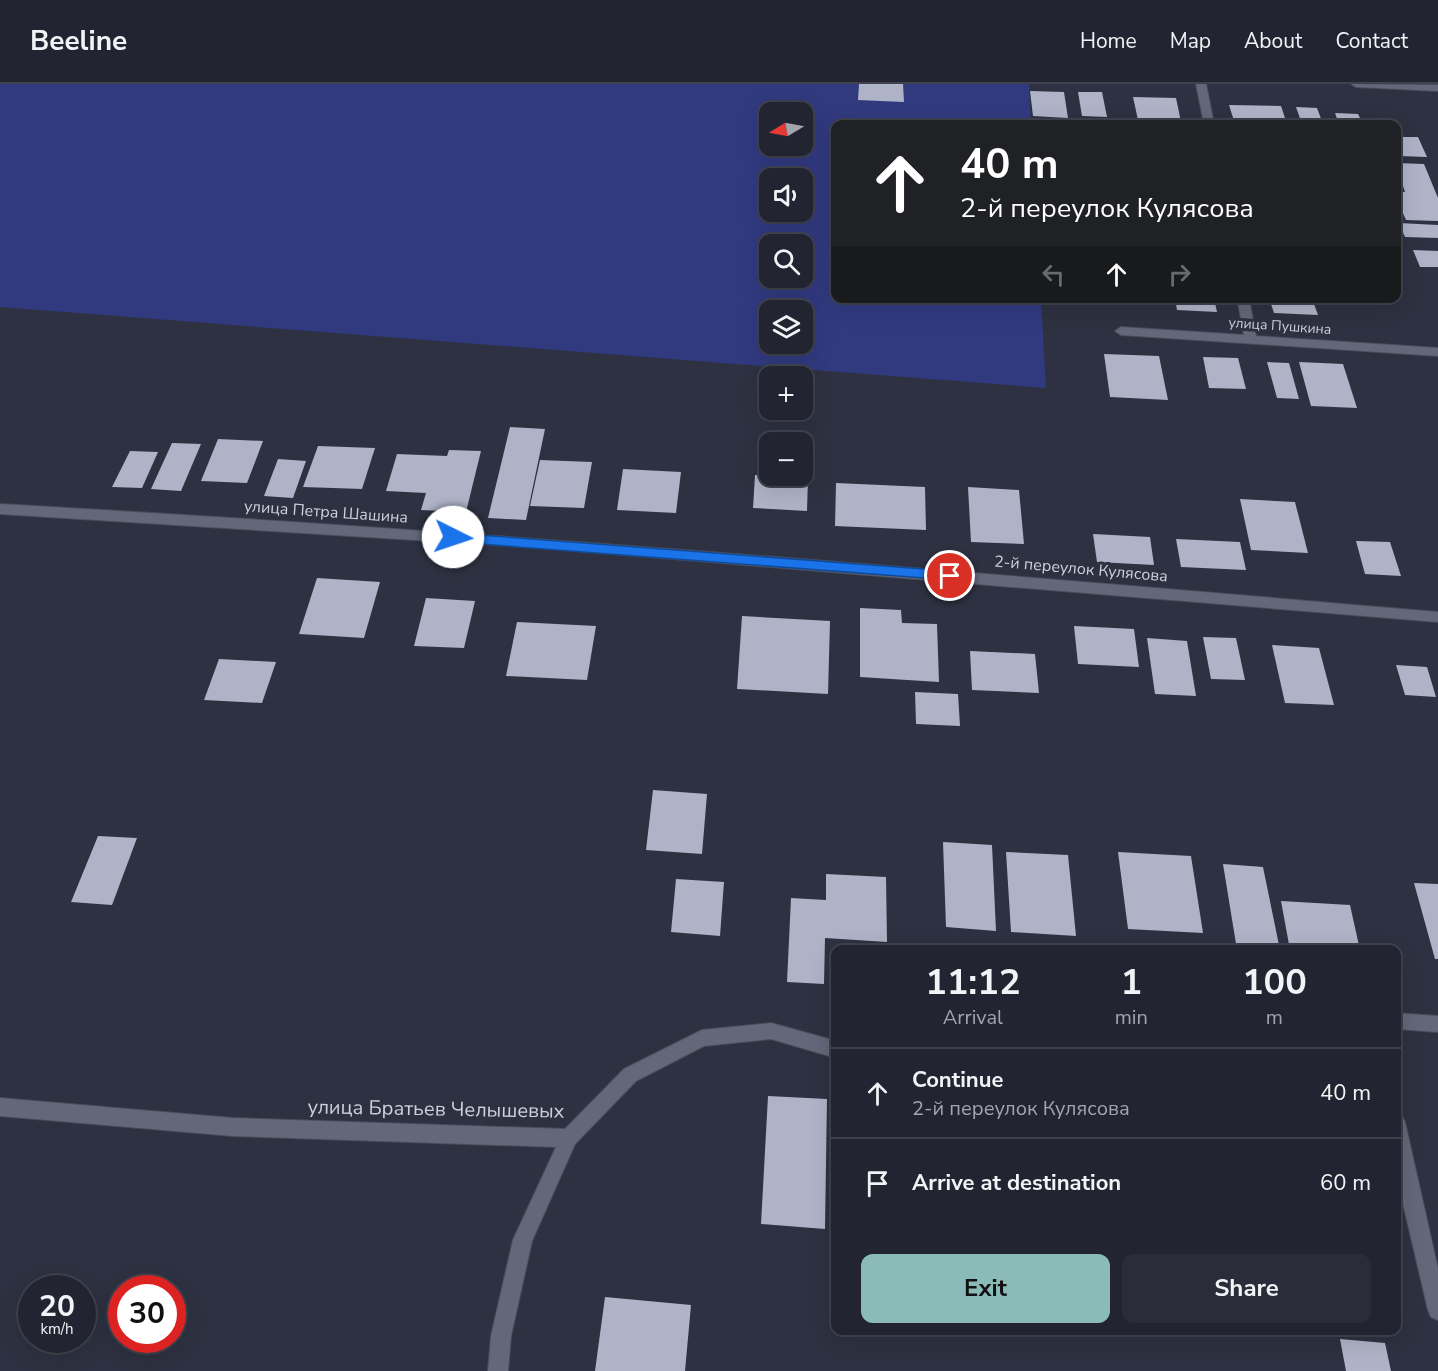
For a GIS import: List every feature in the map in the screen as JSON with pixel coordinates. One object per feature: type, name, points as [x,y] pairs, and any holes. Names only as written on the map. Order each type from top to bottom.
[{"type":"street","points":[[1201,84],[1208,120]]},
{"type":"street","points":[[1356,84],[1438,88]]},
{"type":"street","points":[[1244,303],[1251,339]]},
{"type":"street","name":"улица Пушкина","points":[[1120,331],[1438,352]]},
{"type":"street","name":"улица Петра Шашина","points":[[0,509],[201,519],[648,550]]},
{"type":"street","name":"2-й переулок Кулясова","points":[[648,550],[1438,617]]},
{"type":"street","points":[[1401,1021],[1438,1024]]},
{"type":"street","name":"улица Братьев Челышевых","points":[[0,1107],[233,1127],[570,1138],[630,1075],[702,1038],[771,1031],[831,1049]]},
{"type":"street","points":[[498,1371],[501,1336],[523,1240],[570,1138]]},
{"type":"street","points":[[1401,1148],[1438,1310]]},
{"type":"shaded area","points":[[0,84],[1029,84],[1031,120],[831,120],[831,303],[1041,303],[1046,388],[813,370],[813,366],[762,366],[0,307]]},
{"type":"building","points":[[859,84],[903,84],[904,102],[858,100]]},
{"type":"building","points":[[1030,91],[1064,92],[1068,118],[1033,116]]},
{"type":"building","points":[[1078,92],[1102,92],[1107,117],[1082,116]]},
{"type":"building","points":[[1133,97],[1176,98],[1181,120],[1138,120]]},
{"type":"building","points":[[1229,105],[1281,106],[1286,120],[1234,120]]},
{"type":"building","points":[[1296,107],[1317,108],[1322,120],[1301,120]]},
{"type":"building","points":[[1335,113],[1358,114],[1361,120],[1338,120]]},
{"type":"building","points":[[1401,137],[1418,137],[1427,157],[1401,156]]},
{"type":"building","points":[[1401,163],[1424,164],[1438,198],[1438,221],[1406,220],[1401,209],[1401,192],[1405,192],[1401,180]]},
{"type":"building","points":[[1401,223],[1438,225],[1438,238],[1405,237]]},
{"type":"building","points":[[1413,250],[1438,251],[1438,267],[1420,267]]},
{"type":"building","points":[[1176,303],[1215,303],[1217,312],[1177,310]]},
{"type":"building","points":[[1271,303],[1314,303],[1318,315],[1274,313]]},
{"type":"building","points":[[1104,354],[1159,356],[1168,400],[1110,397]]},
{"type":"building","points":[[1203,357],[1238,358],[1246,389],[1209,388]]},
{"type":"building","points":[[1267,362],[1289,363],[1299,399],[1277,398]]},
{"type":"building","points":[[1299,362],[1343,364],[1357,408],[1311,406]]},
{"type":"building","points":[[510,427],[545,429],[526,520],[488,518]]},
{"type":"building","points":[[218,439],[263,441],[247,483],[201,481]]},
{"type":"building","points":[[172,443],[201,444],[181,491],[151,489]]},
{"type":"building","points":[[318,446],[375,448],[362,489],[303,487]]},
{"type":"building","points":[[449,450],[481,451],[466,512],[421,510],[426,493],[386,491],[397,454],[447,456]]},
{"type":"building","points":[[130,451],[158,452],[142,488],[112,487]]},
{"type":"building","points":[[278,459],[306,461],[293,498],[264,496]]},
{"type":"building","points":[[540,460],[592,462],[584,508],[530,506]]},
{"type":"building","points":[[623,469],[681,472],[676,513],[617,510]]},
{"type":"building","points":[[755,475],[759,475],[759,486],[808,486],[807,511],[753,508]]},
{"type":"building","points":[[836,483],[925,487],[926,530],[835,526]]},
{"type":"building","points":[[968,487],[1019,490],[1024,544],[971,542]]},
{"type":"building","points":[[1240,499],[1295,502],[1308,553],[1251,550]]},
{"type":"building","points":[[1093,534],[1150,537],[1154,565],[1097,562]]},
{"type":"building","points":[[1176,539],[1240,542],[1246,570],[1181,567]]},
{"type":"building","points":[[1356,541],[1390,542],[1401,576],[1365,574]]},
{"type":"building","points":[[317,578],[380,582],[364,638],[299,634]]},
{"type":"building","points":[[426,598],[475,601],[464,648],[414,646]]},
{"type":"building","points":[[860,608],[901,610],[902,623],[937,624],[939,682],[860,677]]},
{"type":"building","points":[[742,616],[830,621],[828,694],[737,689]]},
{"type":"building","points":[[517,622],[596,626],[587,680],[506,676]]},
{"type":"building","points":[[1074,626],[1134,629],[1139,667],[1078,664]]},
{"type":"building","points":[[1203,637],[1236,638],[1245,680],[1211,679]]},
{"type":"building","points":[[1147,638],[1187,641],[1196,696],[1155,694]]},
{"type":"building","points":[[1272,645],[1319,648],[1334,705],[1285,703]]},
{"type":"building","points":[[970,651],[1035,654],[1039,693],[972,690]]},
{"type":"building","points":[[219,659],[276,662],[262,703],[204,700]]},
{"type":"building","points":[[1396,665],[1427,667],[1436,697],[1405,695]]},
{"type":"building","points":[[915,692],[958,694],[960,726],[916,724]]},
{"type":"building","points":[[653,790],[707,794],[702,854],[646,850]]},
{"type":"building","points":[[98,836],[137,838],[112,905],[71,902]]},
{"type":"building","points":[[943,842],[992,845],[996,931],[946,927]]},
{"type":"building","points":[[1006,852],[1068,855],[1076,936],[1011,932]]},
{"type":"building","points":[[1118,852],[1191,856],[1203,933],[1128,929]]},
{"type":"building","points":[[1223,864],[1263,867],[1279,945],[1236,945]]},
{"type":"building","points":[[826,874],[886,877],[887,942],[825,938],[824,984],[787,982],[791,898],[826,900]]},
{"type":"building","points":[[676,879],[724,882],[720,936],[671,932]]},
{"type":"building","points":[[1414,883],[1438,884],[1438,959],[1435,959]]},
{"type":"building","points":[[1281,901],[1350,905],[1359,945],[1289,945]]},
{"type":"building","points":[[768,1096],[827,1099],[825,1229],[761,1224]]},
{"type":"building","points":[[605,1297],[691,1305],[685,1371],[595,1371]]},
{"type":"building","points":[[896,1335],[919,1335],[919,1337]]},
{"type":"building","points":[[1340,1339],[1385,1343],[1391,1371],[1346,1371]]},
{"type":"route","points":[[453,537],[648,550],[950,576]]}]
